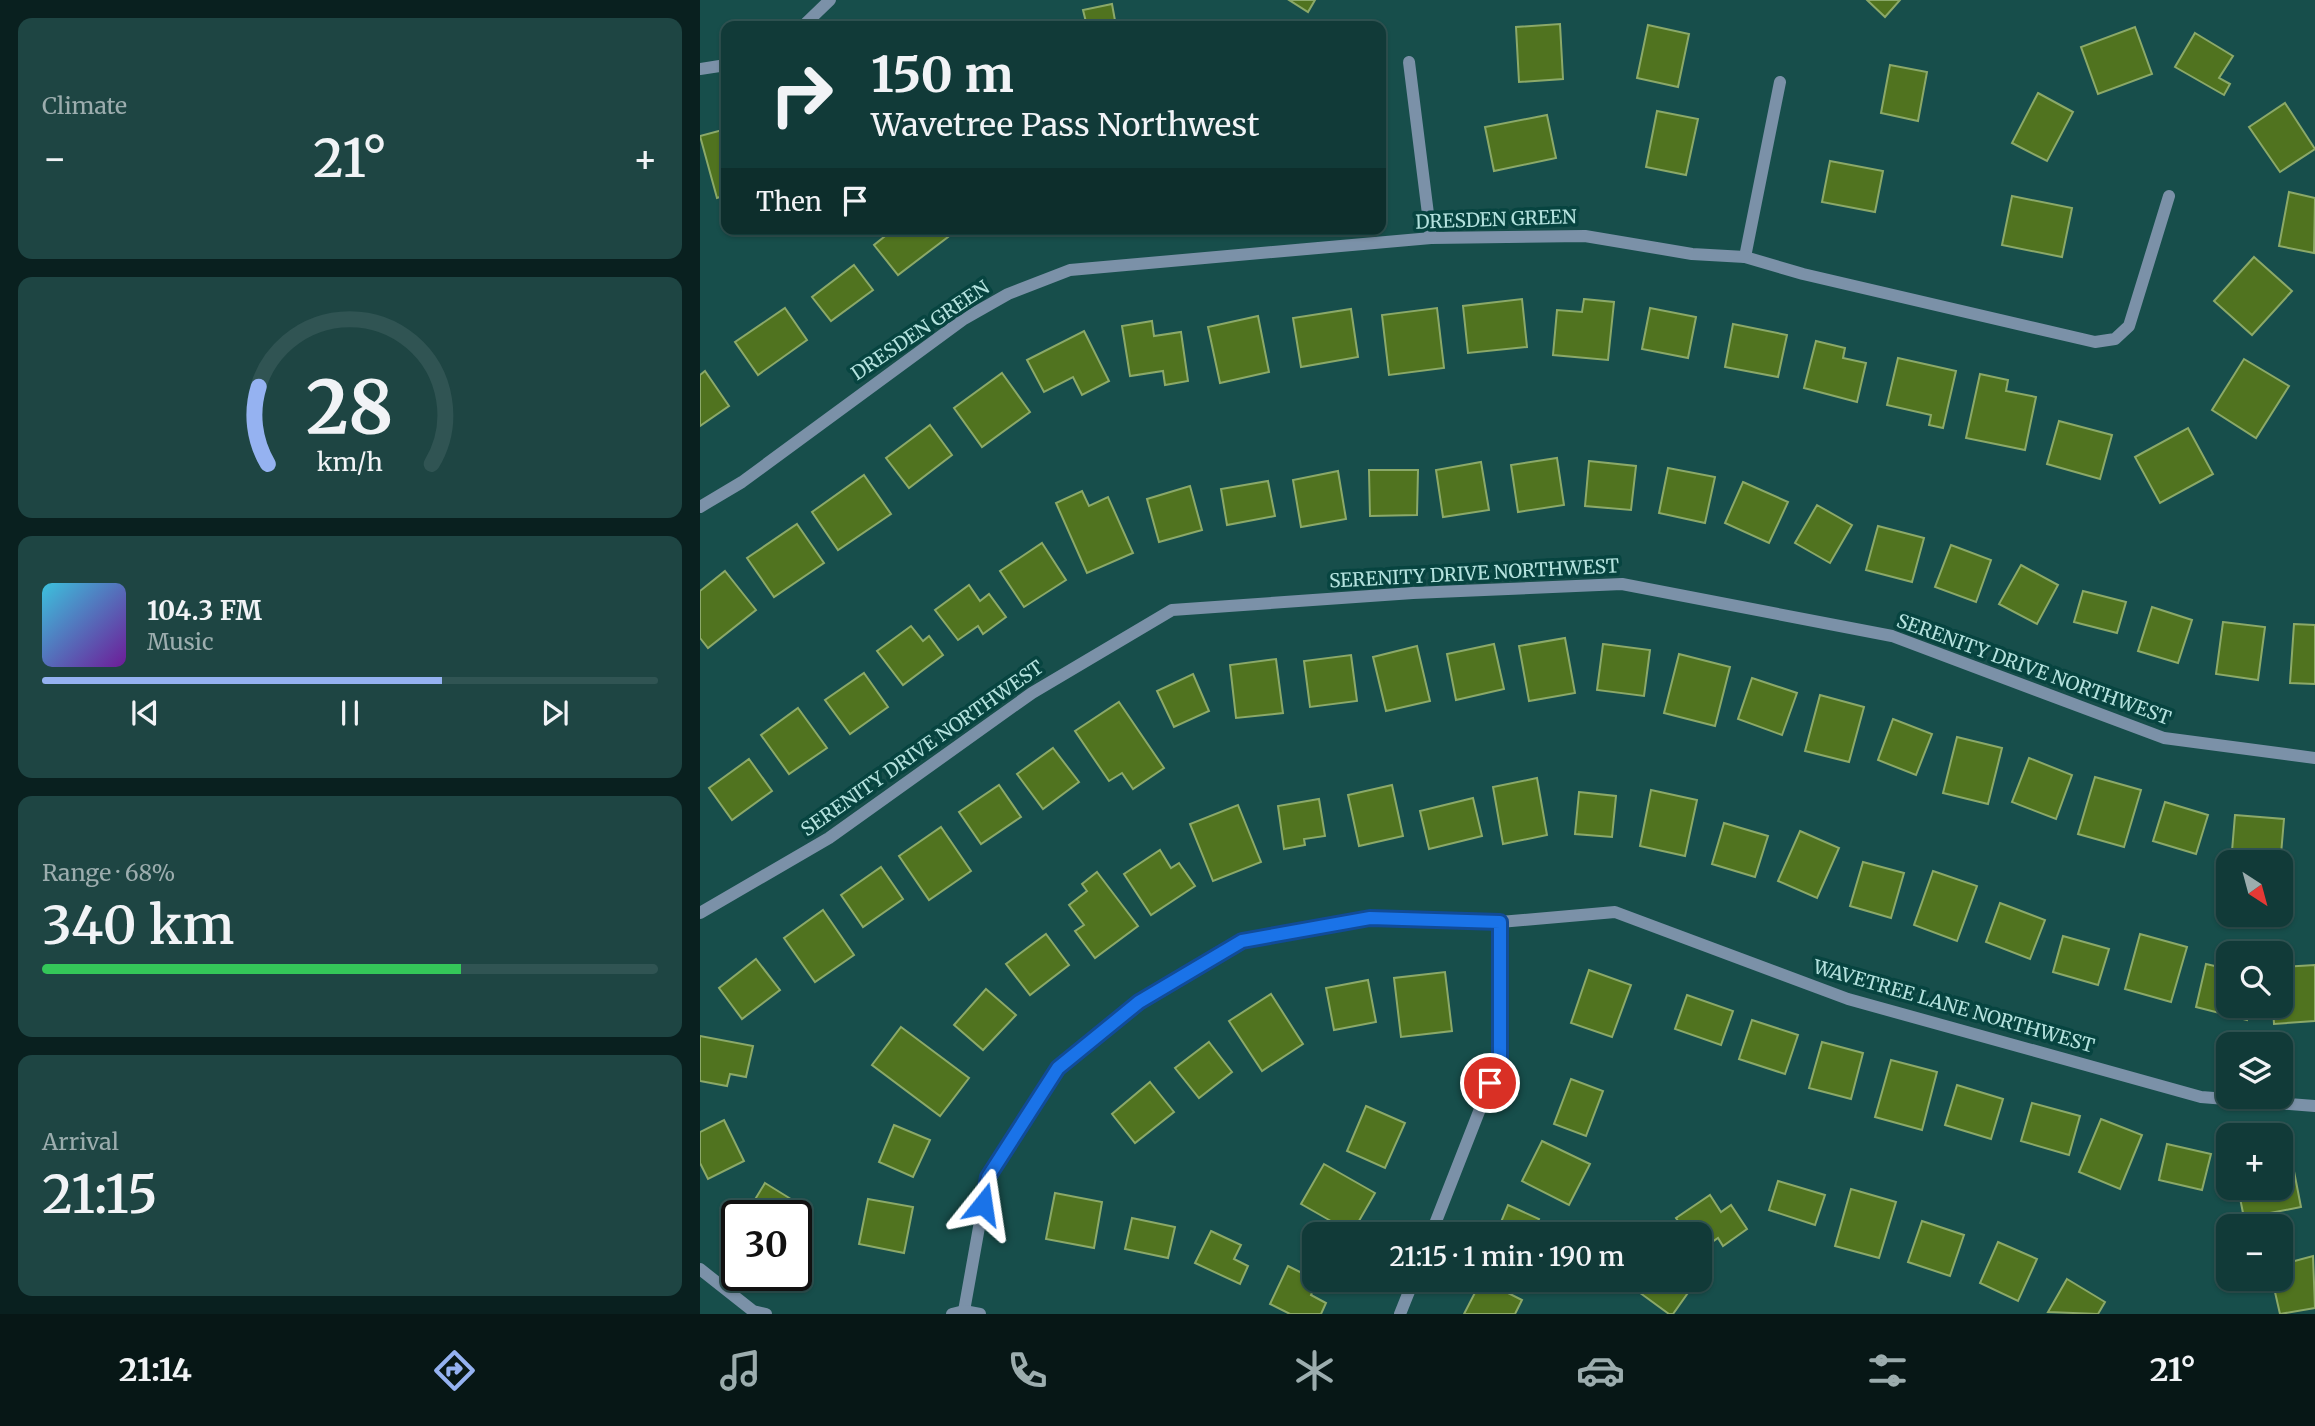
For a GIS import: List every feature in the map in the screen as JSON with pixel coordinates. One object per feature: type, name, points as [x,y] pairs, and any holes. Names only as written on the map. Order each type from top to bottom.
[{"type":"street","points":[[808,21],[830,0]]},
{"type":"street","points":[[1409,62],[1431,238]]},
{"type":"street","points":[[700,69],[721,66]]},
{"type":"street","points":[[1745,257],[1780,82]]},
{"type":"street","name":"DRESDEN GREEN","points":[[700,507],[742,482],[964,319],[1040,280],[1070,270],[1431,238],[1585,236],[1692,254],[1745,257],[1816,278],[2095,342],[2115,339],[2129,326],[2169,196]]},
{"type":"street","name":"SERENITY DRIVE NORTHWEST","points":[[700,913],[829,838],[1032,693],[1172,610],[1413,593],[1622,584],[1892,636],[2164,738],[2315,758]]},
{"type":"street","name":"WAVETREE LANE NORTHWEST","points":[[958,1313],[988,1177],[1058,1068],[1139,1002],[1242,941],[1370,918],[1500,922],[1615,912],[1848,999],[2096,1068],[2201,1097],[2315,1106]]},
{"type":"street","points":[[1436,1222],[1500,1058],[1500,922]]},
{"type":"street","points":[[700,1269],[754,1311],[766,1314]]},
{"type":"street","points":[[1400,1314],[1409,1292]]},
{"type":"street","points":[[958,1313],[980,1314]]},
{"type":"building","points":[[1289,0],[1315,0],[1308,12]]},
{"type":"building","points":[[1867,0],[1900,0],[1885,17]]},
{"type":"building","points":[[1112,4],[1115,21],[1086,21],[1083,10]]},
{"type":"building","points":[[1560,24],[1563,79],[1519,82],[1516,27]]},
{"type":"building","points":[[1648,25],[1689,34],[1678,87],[1637,78]]},
{"type":"building","points":[[2135,27],[2152,74],[2098,94],[2081,47]]},
{"type":"building","points":[[2195,33],[2233,56],[2219,78],[2230,84],[2224,95],[2175,67]]},
{"type":"building","points":[[1890,65],[1927,72],[1918,121],[1881,113]]},
{"type":"building","points":[[2038,93],[2073,112],[2047,161],[2012,143]]},
{"type":"building","points":[[2285,103],[2315,149],[2280,172],[2249,127]]},
{"type":"building","points":[[1657,111],[1698,119],[1686,175],[1646,167]]},
{"type":"building","points":[[1547,115],[1556,158],[1494,171],[1485,127]]},
{"type":"building","points":[[721,130],[721,197],[717,198],[700,136]]},
{"type":"building","points":[[1830,161],[1883,171],[1875,212],[1822,202]]},
{"type":"building","points":[[2289,192],[2315,198],[2314,253],[2279,246]]},
{"type":"building","points":[[2012,196],[2072,208],[2062,257],[2002,245]]},
{"type":"building","points":[[886,235],[948,237],[898,275],[874,245]]},
{"type":"building","points":[[2254,257],[2292,291],[2252,335],[2214,301]]},
{"type":"building","points":[[854,265],[873,290],[831,321],[812,297]]},
{"type":"building","points":[[1522,299],[1527,347],[1468,353],[1463,306]]},
{"type":"building","points":[[1584,299],[1614,302],[1608,360],[1553,355],[1557,310],[1582,312]]},
{"type":"building","points":[[785,308],[807,340],[758,375],[735,342]]},
{"type":"building","points":[[1437,308],[1444,368],[1389,375],[1382,315]]},
{"type":"building","points":[[1650,308],[1696,317],[1688,358],[1642,349]]},
{"type":"building","points":[[1351,309],[1358,357],[1301,367],[1293,318]]},
{"type":"building","points":[[1258,316],[1269,372],[1220,383],[1208,327]]},
{"type":"building","points":[[1152,321],[1154,336],[1181,332],[1188,381],[1165,385],[1163,371],[1130,376],[1122,326]]},
{"type":"building","points":[[1733,324],[1787,335],[1778,377],[1725,367]]},
{"type":"building","points":[[1084,331],[1109,381],[1082,395],[1073,377],[1044,392],[1027,360]]},
{"type":"building","points":[[1816,341],[1845,348],[1843,358],[1866,363],[1857,402],[1804,388]]},
{"type":"building","points":[[1898,358],[1956,371],[1943,428],[1929,425],[1931,415],[1887,405]]},
{"type":"building","points":[[2244,359],[2289,386],[2256,438],[2212,410]]},
{"type":"building","points":[[705,371],[729,406],[700,426],[700,375]]},
{"type":"building","points":[[1002,373],[1030,412],[982,447],[954,408]]},
{"type":"building","points":[[1980,374],[2008,380],[2006,391],[2036,397],[2025,450],[1966,438]]},
{"type":"building","points":[[2059,421],[2112,435],[2100,479],[2047,464]]},
{"type":"building","points":[[930,425],[952,455],[909,488],[886,458]]},
{"type":"building","points":[[2188,428],[2213,474],[2160,503],[2135,457]]},
{"type":"building","points":[[1557,458],[1564,505],[1518,512],[1511,465]]},
{"type":"building","points":[[1589,461],[1636,466],[1631,510],[1585,506]]},
{"type":"building","points":[[1481,462],[1489,510],[1443,517],[1436,470]]},
{"type":"building","points":[[1668,468],[1715,477],[1705,523],[1659,513]]},
{"type":"building","points":[[1369,470],[1418,470],[1417,515],[1370,516]]},
{"type":"building","points":[[1338,471],[1346,519],[1301,527],[1293,480]]},
{"type":"building","points":[[864,475],[891,514],[838,550],[812,512]]},
{"type":"building","points":[[1268,481],[1275,516],[1227,525],[1221,489]]},
{"type":"building","points":[[1743,482],[1788,502],[1769,543],[1725,523]]},
{"type":"building","points":[[1190,486],[1202,530],[1159,542],[1147,499]]},
{"type":"building","points":[[1082,491],[1089,506],[1108,497],[1133,553],[1087,573],[1056,503]]},
{"type":"building","points":[[1817,505],[1852,525],[1830,563],[1795,543]]},
{"type":"building","points":[[797,524],[824,563],[774,597],[747,558]]},
{"type":"building","points":[[1878,526],[1924,538],[1912,582],[1866,570]]},
{"type":"building","points":[[1042,543],[1066,580],[1024,607],[1000,571]]},
{"type":"building","points":[[1951,545],[1991,560],[1976,602],[1935,587]]},
{"type":"building","points":[[2021,565],[2058,585],[2037,624],[1999,604]]},
{"type":"building","points":[[725,571],[756,610],[708,648],[700,638],[700,591]]},
{"type":"building","points":[[969,585],[980,601],[989,594],[1006,617],[983,634],[978,626],[958,640],[935,610]]},
{"type":"building","points":[[2083,591],[2126,602],[2117,633],[2074,622]]},
{"type":"building","points":[[2152,607],[2192,620],[2178,663],[2138,651]]},
{"type":"building","points":[[2223,622],[2265,627],[2258,680],[2216,674]]},
{"type":"building","points":[[2294,624],[2315,625],[2315,684],[2290,683]]},
{"type":"building","points":[[911,626],[923,641],[929,636],[943,655],[903,685],[877,651]]},
{"type":"building","points":[[1565,638],[1575,693],[1529,701],[1519,646]]},
{"type":"building","points":[[1494,644],[1504,689],[1456,700],[1447,654]]},
{"type":"building","points":[[1603,644],[1650,650],[1644,696],[1597,690]]},
{"type":"building","points":[[1417,646],[1430,701],[1386,711],[1373,657]]},
{"type":"building","points":[[1679,654],[1730,667],[1715,726],[1664,713]]},
{"type":"building","points":[[1351,655],[1357,701],[1310,707],[1304,661]]},
{"type":"building","points":[[1276,659],[1283,713],[1236,718],[1230,665]]},
{"type":"building","points":[[864,673],[888,707],[850,734],[825,700]]},
{"type":"building","points":[[1193,674],[1209,711],[1174,727],[1157,691]]},
{"type":"building","points":[[1752,678],[1797,693],[1782,735],[1738,719]]},
{"type":"building","points":[[1820,695],[1864,707],[1849,762],[1805,751]]},
{"type":"building","points":[[1119,702],[1164,768],[1133,789],[1122,773],[1109,781],[1075,731]]},
{"type":"building","points":[[798,708],[827,748],[789,774],[761,735]]},
{"type":"building","points":[[1893,719],[1932,734],[1916,775],[1878,760]]},
{"type":"building","points":[[1957,737],[2002,748],[1988,804],[1943,793]]},
{"type":"building","points":[[1053,748],[1079,782],[1043,809],[1017,774]]},
{"type":"building","points":[[2029,758],[2072,775],[2056,819],[2012,802]]},
{"type":"building","points":[[749,759],[772,791],[732,820],[709,788]]},
{"type":"building","points":[[2095,777],[2141,790],[2124,847],[2078,834]]},
{"type":"building","points":[[1537,778],[1547,835],[1503,844],[1493,787]]},
{"type":"building","points":[[999,785],[1021,817],[981,844],[959,812]]},
{"type":"building","points":[[1392,785],[1403,836],[1359,846],[1348,795]]},
{"type":"building","points":[[1651,790],[1697,800],[1685,856],[1640,846]]},
{"type":"building","points":[[1579,792],[1616,796],[1612,837],[1575,834]]},
{"type":"building","points":[[1473,798],[1482,836],[1429,849],[1420,811]]},
{"type":"building","points":[[1319,799],[1325,836],[1304,839],[1305,845],[1284,849],[1278,806]]},
{"type":"building","points":[[2165,802],[2208,815],[2196,854],[2153,841]]},
{"type":"building","points":[[1238,805],[1261,862],[1213,881],[1190,824]]},
{"type":"building","points":[[2235,815],[2284,819],[2281,850],[2232,850]]},
{"type":"building","points":[[1724,823],[1768,836],[1755,877],[1712,864]]},
{"type":"building","points":[[941,827],[971,871],[929,900],[899,856]]},
{"type":"building","points":[[1800,831],[1839,848],[1817,898],[1778,881]]},
{"type":"building","points":[[1160,850],[1171,868],[1179,863],[1195,886],[1151,915],[1124,874]]},
{"type":"building","points":[[1863,862],[1904,873],[1891,918],[1850,906]]},
{"type":"building","points":[[881,867],[903,899],[863,927],[841,895]]},
{"type":"building","points":[[1933,871],[1977,886],[1957,941],[1914,925]]},
{"type":"building","points":[[1097,872],[1138,926],[1095,958],[1075,931],[1084,925],[1069,905],[1087,891],[1082,884]]},
{"type":"building","points":[[2000,903],[2045,920],[2030,959],[1986,942]]},
{"type":"building","points":[[823,910],[854,955],[815,982],[784,938]]},
{"type":"building","points":[[1046,934],[1069,965],[1030,995],[1006,964]]},
{"type":"building","points":[[2140,934],[2187,947],[2171,1002],[2125,989]]},
{"type":"building","points":[[2063,936],[2109,949],[2098,985],[2053,972]]},
{"type":"building","points":[[756,959],[780,990],[742,1019],[719,988]]},
{"type":"building","points":[[2206,964],[2216,966],[2216,1012],[2196,1007]]},
{"type":"building","points":[[2315,965],[2315,1021],[2274,1024],[2274,1018],[2293,1018],[2293,966]]},
{"type":"building","points":[[1589,970],[1631,985],[1612,1037],[1571,1023]]},
{"type":"building","points":[[1445,972],[1452,1031],[1401,1037],[1394,978]]},
{"type":"building","points":[[1368,980],[1376,1022],[1334,1030],[1326,988]]},
{"type":"building","points":[[986,989],[1016,1015],[983,1050],[954,1025]]},
{"type":"building","points":[[1271,994],[1303,1044],[1262,1071],[1229,1021]]},
{"type":"building","points":[[1687,995],[1733,1011],[1721,1045],[1675,1029]]},
{"type":"building","points":[[1752,1020],[1798,1035],[1785,1074],[1739,1059]]},
{"type":"building","points":[[901,1027],[969,1078],[940,1116],[872,1065]]},
{"type":"building","points":[[700,1036],[753,1046],[746,1077],[730,1074],[727,1086],[700,1081]]},
{"type":"building","points":[[1209,1042],[1232,1072],[1199,1098],[1175,1068]]},
{"type":"building","points":[[1822,1042],[1863,1053],[1851,1099],[1809,1088]]},
{"type":"building","points":[[1891,1060],[1937,1072],[1922,1130],[1875,1117]]},
{"type":"building","points":[[1571,1079],[1603,1091],[1586,1136],[1554,1124]]},
{"type":"building","points":[[1150,1082],[1174,1112],[1135,1143],[1112,1114]]},
{"type":"building","points":[[1957,1085],[2003,1099],[1991,1139],[1945,1125]]},
{"type":"building","points":[[2032,1103],[2080,1116],[2069,1155],[2021,1141]]},
{"type":"building","points":[[1366,1106],[1405,1123],[1385,1168],[1347,1151]]},
{"type":"building","points":[[2101,1119],[2142,1135],[2120,1189],[2079,1172]]},
{"type":"building","points":[[724,1120],[744,1161],[708,1179],[700,1163],[700,1132]]},
{"type":"building","points":[[894,1125],[930,1140],[913,1177],[879,1162]]},
{"type":"building","points":[[1542,1141],[1590,1164],[1569,1205],[1522,1181]]},
{"type":"building","points":[[2167,1144],[2211,1154],[2202,1190],[2159,1180]]},
{"type":"building","points":[[1324,1164],[1375,1193],[1358,1222],[1333,1222],[1301,1204]]},
{"type":"building","points":[[2293,1166],[2301,1207],[2265,1214],[2243,1214],[2240,1200],[2293,1200]]},
{"type":"building","points":[[1778,1181],[1825,1195],[1815,1225],[1769,1210]]},
{"type":"building","points":[[765,1183],[792,1200],[755,1200]]},
{"type":"building","points":[[1851,1189],[1896,1202],[1879,1258],[1835,1246]]},
{"type":"building","points":[[1055,1193],[1102,1202],[1094,1248],[1046,1239]]},
{"type":"building","points":[[1710,1195],[1721,1212],[1731,1205],[1747,1229],[1723,1246],[1718,1238],[1712,1242],[1712,1222],[1679,1222],[1676,1218]]},
{"type":"building","points":[[868,1199],[913,1207],[904,1253],[859,1244]]},
{"type":"building","points":[[1508,1205],[1539,1219],[1538,1222],[1501,1222]]},
{"type":"building","points":[[1132,1218],[1175,1227],[1168,1258],[1125,1249]]},
{"type":"building","points":[[1922,1221],[1964,1235],[1950,1276],[1908,1262]]},
{"type":"building","points":[[1211,1231],[1241,1245],[1234,1259],[1248,1266],[1240,1284],[1195,1263]]},
{"type":"building","points":[[1998,1242],[2037,1259],[2018,1301],[1980,1283]]},
{"type":"building","points":[[2313,1256],[2315,1308],[2280,1314],[2275,1291],[2293,1291],[2293,1261]]},
{"type":"building","points":[[1288,1266],[1302,1273],[1302,1292],[1312,1292],[1311,1295],[1326,1303],[1321,1314],[1290,1314],[1270,1304]]},
{"type":"building","points":[[2067,1279],[2105,1302],[2098,1314],[2048,1312]]},
{"type":"building","points":[[1475,1292],[1506,1292],[1522,1300],[1515,1314],[1464,1314]]},
{"type":"building","points":[[1639,1292],[1689,1292],[1673,1314],[1669,1314]]},
{"type":"route","points":[[983,1204],[988,1177],[1058,1068],[1139,1002],[1242,941],[1370,918],[1500,922],[1500,1058],[1490,1083]]}]
